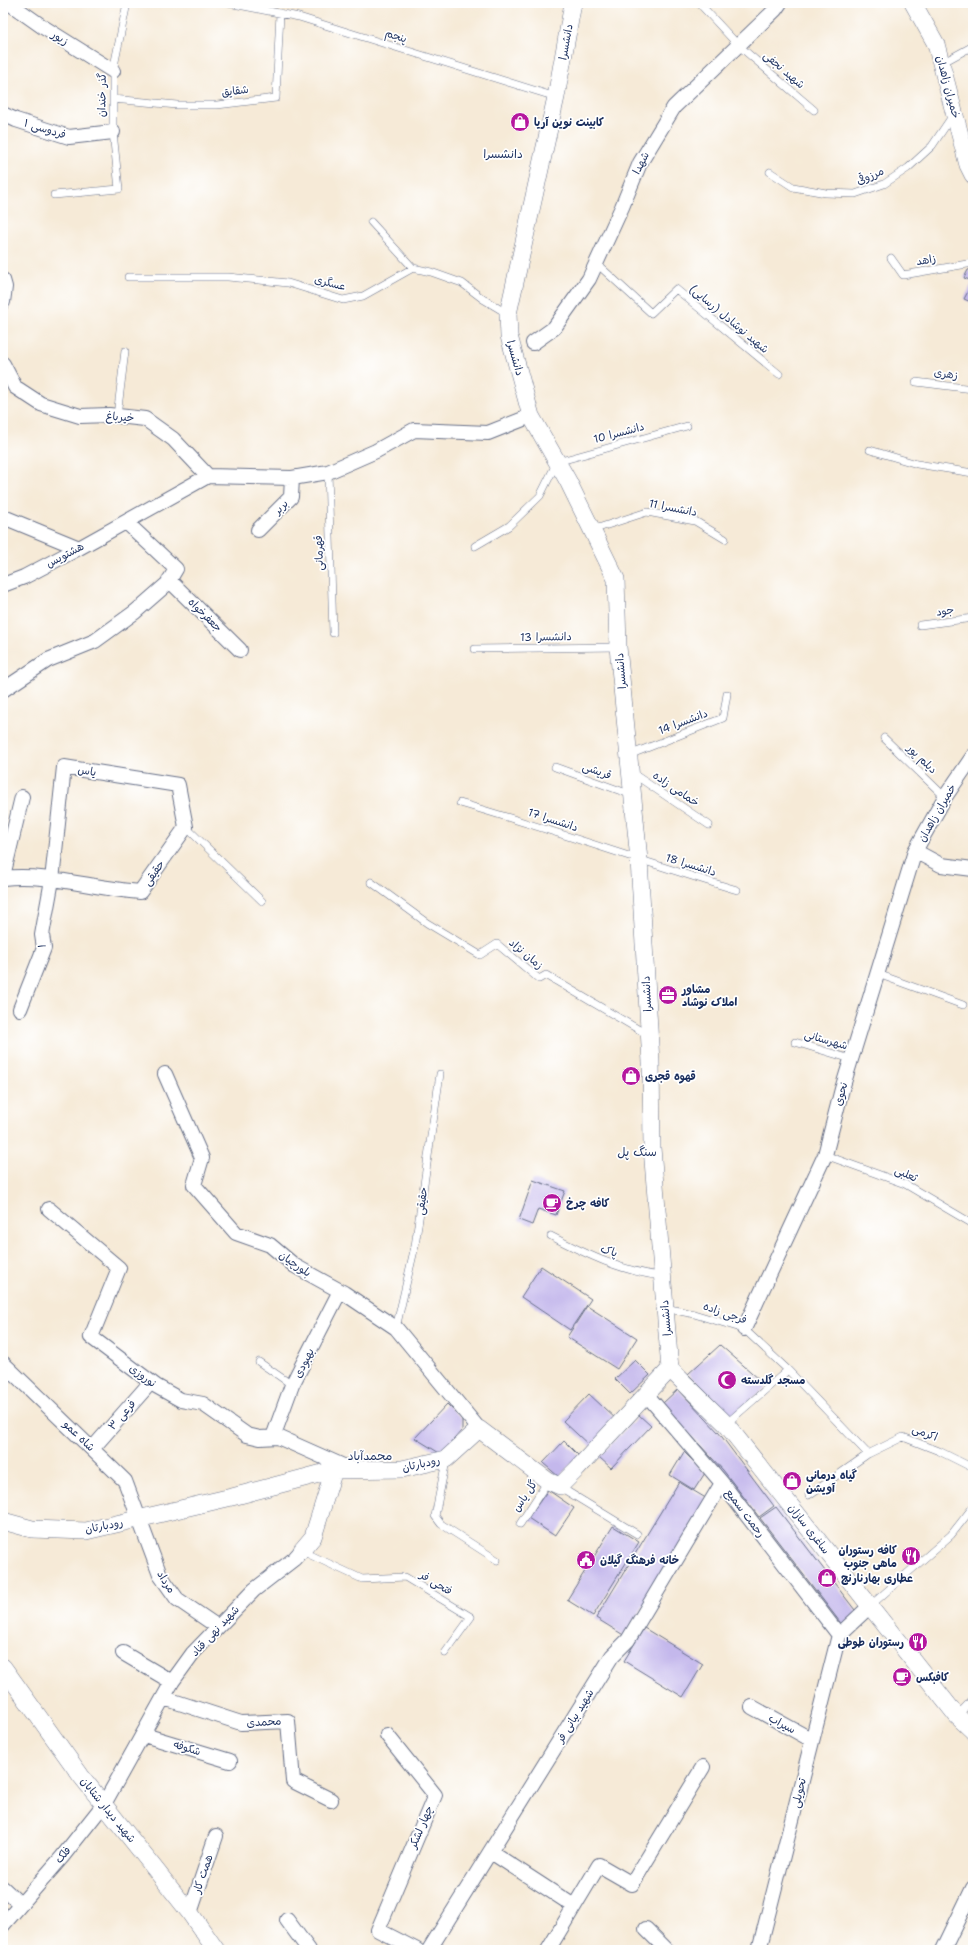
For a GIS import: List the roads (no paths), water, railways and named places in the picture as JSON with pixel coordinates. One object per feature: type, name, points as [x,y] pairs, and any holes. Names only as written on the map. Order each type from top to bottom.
[{"type":"street","name":"زیور","points":[[9,3],[42,27],[113,71]]},
{"type":"street","name":"دانشسرا","points":[[573,3],[556,97],[508,314],[509,336],[531,416],[558,462],[616,578],[618,647],[639,860],[650,1036],[652,1148],[670,1369]]},
{"type":"street","name":"شهدا","points":[[533,343],[554,328],[589,279],[622,207],[640,163],[674,107],[775,10],[780,3]]},
{"type":"street","name":"خمیران زاهدان","points":[[914,3],[936,44],[968,165],[973,175]]},
{"type":"street","name":"فردوسی ۱","points":[[3,114],[16,120],[69,137],[113,132]]},
{"type":"street","points":[[3,280],[5,287],[3,302]]},
{"type":"street","points":[[3,364],[9,388]]},
{"type":"street","name":"خیرباغ","points":[[9,388],[41,404],[80,416],[117,416],[145,419],[173,439],[208,476]]},
{"type":"street","points":[[208,476],[292,478],[328,472],[376,451],[414,430],[488,433],[531,416]]},
{"type":"street","name":"هشتویس","points":[[3,585],[24,577],[208,476]]},
{"type":"street","name":"بربر","points":[[258,530],[291,497],[292,478]]},
{"type":"street","points":[[3,521],[6,518],[78,548]]},
{"type":"street","points":[[3,690],[48,660],[95,641],[135,612],[169,580],[176,569],[126,522]]},
{"type":"street","name":"جعفرخواه","points":[[169,580],[240,650]]},
{"type":"street","name":"خمیران زاهدان","points":[[915,851],[944,797],[973,756]]},
{"type":"street","name":"یاس","points":[[52,880],[64,767],[178,784],[186,827]]},
{"type":"street","points":[[3,877],[22,797]]},
{"type":"street","name":"حقیقی","points":[[3,877],[24,876],[119,891],[140,892],[186,827]]},
{"type":"street","points":[[915,851],[940,865],[973,869]]},
{"type":"street","name":"نحوی","points":[[744,1329],[825,1155],[851,1059],[915,851]]},
{"type":"street","name":"۱","points":[[20,1009],[44,948],[42,935],[52,880]]},
{"type":"street","name":"بلورچیان","points":[[165,1074],[202,1158],[194,1185],[236,1233],[270,1245],[295,1266],[340,1291],[396,1328],[479,1429]]},
{"type":"street","name":"نوروزی","points":[[49,1209],[119,1268],[91,1337],[151,1382],[181,1400],[203,1404],[247,1435],[278,1437],[342,1469]]},
{"type":"street","name":"بهبودی","points":[[272,1437],[292,1386],[340,1291]]},
{"type":"street","name":"شاه عمو","points":[[3,1362],[125,1481],[138,1519]]},
{"type":"street","points":[[479,1429],[554,1484],[670,1369]]},
{"type":"street","name":"ساغری سازان","points":[[670,1369],[726,1424],[957,1716],[973,1731]]},
{"type":"street","name":"فرعی ۳","points":[[92,1449],[151,1382]]},
{"type":"street","name":"رحمت سمیع","points":[[646,1394],[722,1483],[839,1635]]},
{"type":"street","name":"رودبارتان","points":[[3,1521],[32,1529],[86,1531],[236,1496],[342,1469],[402,1469],[446,1458],[479,1429]]},
{"type":"street","name":"شهید نهی قناد","points":[[104,1804],[144,1735],[172,1682],[193,1653],[254,1590],[294,1560],[313,1537],[342,1469]]},
{"type":"street","name":"شهید بیانی فر","points":[[429,1950],[492,1852],[612,1656],[628,1640],[722,1483]]},
{"type":"street","name":"مرداد","points":[[138,1519],[160,1574],[177,1599],[218,1627]]},
{"type":"street","points":[[839,1635],[870,1606]]},
{"type":"street","name":"تحویلی","points":[[759,1950],[839,1635]]},
{"type":"street","points":[[123,1653],[172,1682]]},
{"type":"street","name":"شهید دیدار شتابان","points":[[3,1666],[81,1776],[190,1913],[216,1950]]},
{"type":"street","name":"محمدی","points":[[164,1698],[241,1723],[288,1721],[292,1781],[330,1800]]},
{"type":"street","name":"سیراب","points":[[752,1707],[812,1740]]},
{"type":"street","name":"شکوفه","points":[[144,1735],[230,1761]]},
{"type":"street","name":"چهار لشکر","points":[[387,1735],[435,1795],[378,1930],[417,1950]]},
{"type":"street","points":[[548,1950],[599,1865],[632,1884],[703,1767]]},
{"type":"street","name":"فلک","points":[[3,1925],[65,1853],[104,1804]]},
{"type":"street","name":"همت کار","points":[[190,1913],[216,1836]]},
{"type":"street","points":[[492,1852],[574,1906]]},
{"type":"street","points":[[3,1888],[20,1904]]},
{"type":"street","points":[[943,1950],[973,1888]]},
{"type":"street","points":[[287,1920],[309,1950]]},
{"type":"street","points":[[646,1929],[667,1950]]},
{"type":"lane","name":"گذر خندان","points":[[54,195],[119,189],[113,132],[113,71],[127,3]]},
{"type":"lane","name":"پنجم","points":[[228,3],[307,20],[556,97]]},
{"type":"lane","name":"شهید نجفی","points":[[699,3],[738,45],[814,110]]},
{"type":"lane","name":"شقایق","points":[[113,99],[177,105],[217,105],[276,98],[280,14]]},
{"type":"lane","points":[[941,63],[973,46]]},
{"type":"lane","name":"مرزوقی","points":[[770,172],[793,186],[826,193],[855,194],[884,184],[908,168],[932,146],[954,113]]},
{"type":"lane","points":[[371,222],[414,268],[431,272],[462,283],[483,299],[508,314]]},
{"type":"lane","name":"زاهد","points":[[891,258],[902,275],[973,263]]},
{"type":"lane","name":"شهید نوشادل (رسایی)","points":[[596,263],[651,313],[676,290],[779,374]]},
{"type":"lane","name":"عسگری","points":[[128,277],[242,278],[288,283],[343,300],[363,296],[414,268]]},
{"type":"lane","points":[[117,416],[125,351]]},
{"type":"lane","name":"زهری","points":[[916,382],[973,389]]},
{"type":"lane","name":"دانشسرا 10","points":[[558,462],[687,426]]},
{"type":"lane","points":[[870,450],[917,464],[973,474]]},
{"type":"lane","points":[[475,546],[509,526],[540,496],[558,462]]},
{"type":"lane","name":"قهرمانی","points":[[328,472],[333,633]]},
{"type":"lane","name":"دانشسرا 11","points":[[592,530],[647,512],[695,522],[725,538]]},
{"type":"lane","name":"جود","points":[[920,625],[973,618]]},
{"type":"lane","name":"دانشسرا 13","points":[[475,649],[618,647]]},
{"type":"lane","name":"دانشسرا 14","points":[[628,755],[723,718],[727,694]]},
{"type":"lane","name":"دیلم پور","points":[[884,738],[944,797]]},
{"type":"lane","name":"قریشی","points":[[555,767],[632,795]]},
{"type":"lane","name":"خمامی زاده","points":[[630,772],[709,825]]},
{"type":"lane","name":"دانشسرا 17","points":[[460,803],[639,860]]},
{"type":"lane","points":[[186,827],[262,901]]},
{"type":"lane","name":"دانشسرا 18","points":[[639,860],[737,890]]},
{"type":"lane","name":"زمان نژاد","points":[[371,882],[427,923],[480,955],[497,944],[539,979],[546,975],[650,1036]]},
{"type":"lane","points":[[878,974],[963,1005]]},
{"type":"lane","name":"شهرستانی","points":[[795,1042],[851,1059]]},
{"type":"lane","name":"حقیقی","points":[[396,1328],[415,1246],[440,1074]]},
{"type":"lane","name":"ثعلبی","points":[[825,1155],[905,1184],[973,1223]]},
{"type":"lane","name":"پاک","points":[[552,1236],[591,1257],[645,1275],[662,1276]]},
{"type":"lane","name":"فرجی زاده","points":[[665,1308],[694,1314],[744,1329],[788,1370]]},
{"type":"lane","points":[[259,1362],[292,1386]]},
{"type":"lane","points":[[726,1424],[788,1370],[868,1454]]},
{"type":"lane","name":"اکرمی","points":[[809,1495],[868,1454],[903,1436],[939,1451],[973,1468]]},
{"type":"lane","points":[[446,1458],[435,1516],[441,1524],[497,1560]]},
{"type":"lane","points":[[554,1484],[637,1534]]},
{"type":"lane","name":"گل یاس","points":[[520,1524],[554,1484]]},
{"type":"lane","points":[[870,1606],[952,1535],[973,1507]]},
{"type":"lane","name":"فتحی فر","points":[[302,1550],[362,1579],[405,1578],[471,1617],[445,1653]]},
{"type":"lane","points":[[957,1716],[973,1699]]},
{"type":"place","name":"کابینت نوین آریا","points":[[520,122]]},
{"type":"place","name":"مشاور املاک نوشاد","points":[[668,995]]},
{"type":"place","name":"قهوه قجری","points":[[631,1076]]},
{"type":"place","name":"کافه چرخ","points":[[552,1203]]},
{"type":"place","name":"مسجد گلدسته","points":[[727,1380]]},
{"type":"place","name":"گیاه درمانی آویشن","points":[[792,1481]]},
{"type":"place","name":"کافه رستوران ماهی جنوب","points":[[911,1556]]},
{"type":"place","name":"خانه فرهنگ گیلان","points":[[586,1560]]},
{"type":"place","name":"عطاری بهارنارنج","points":[[827,1578]]},
{"type":"place","name":"رستوران طوطی","points":[[918,1642]]},
{"type":"place","name":"کافبکس","points":[[902,1677]]},
{"type":"district","name":"دانشسرا","points":[[503,154]]},
{"type":"district","name":"سنگ پل","points":[[637,1152]]},
{"type":"district","name":"محمدآباد","points":[[370,1456]]}]
